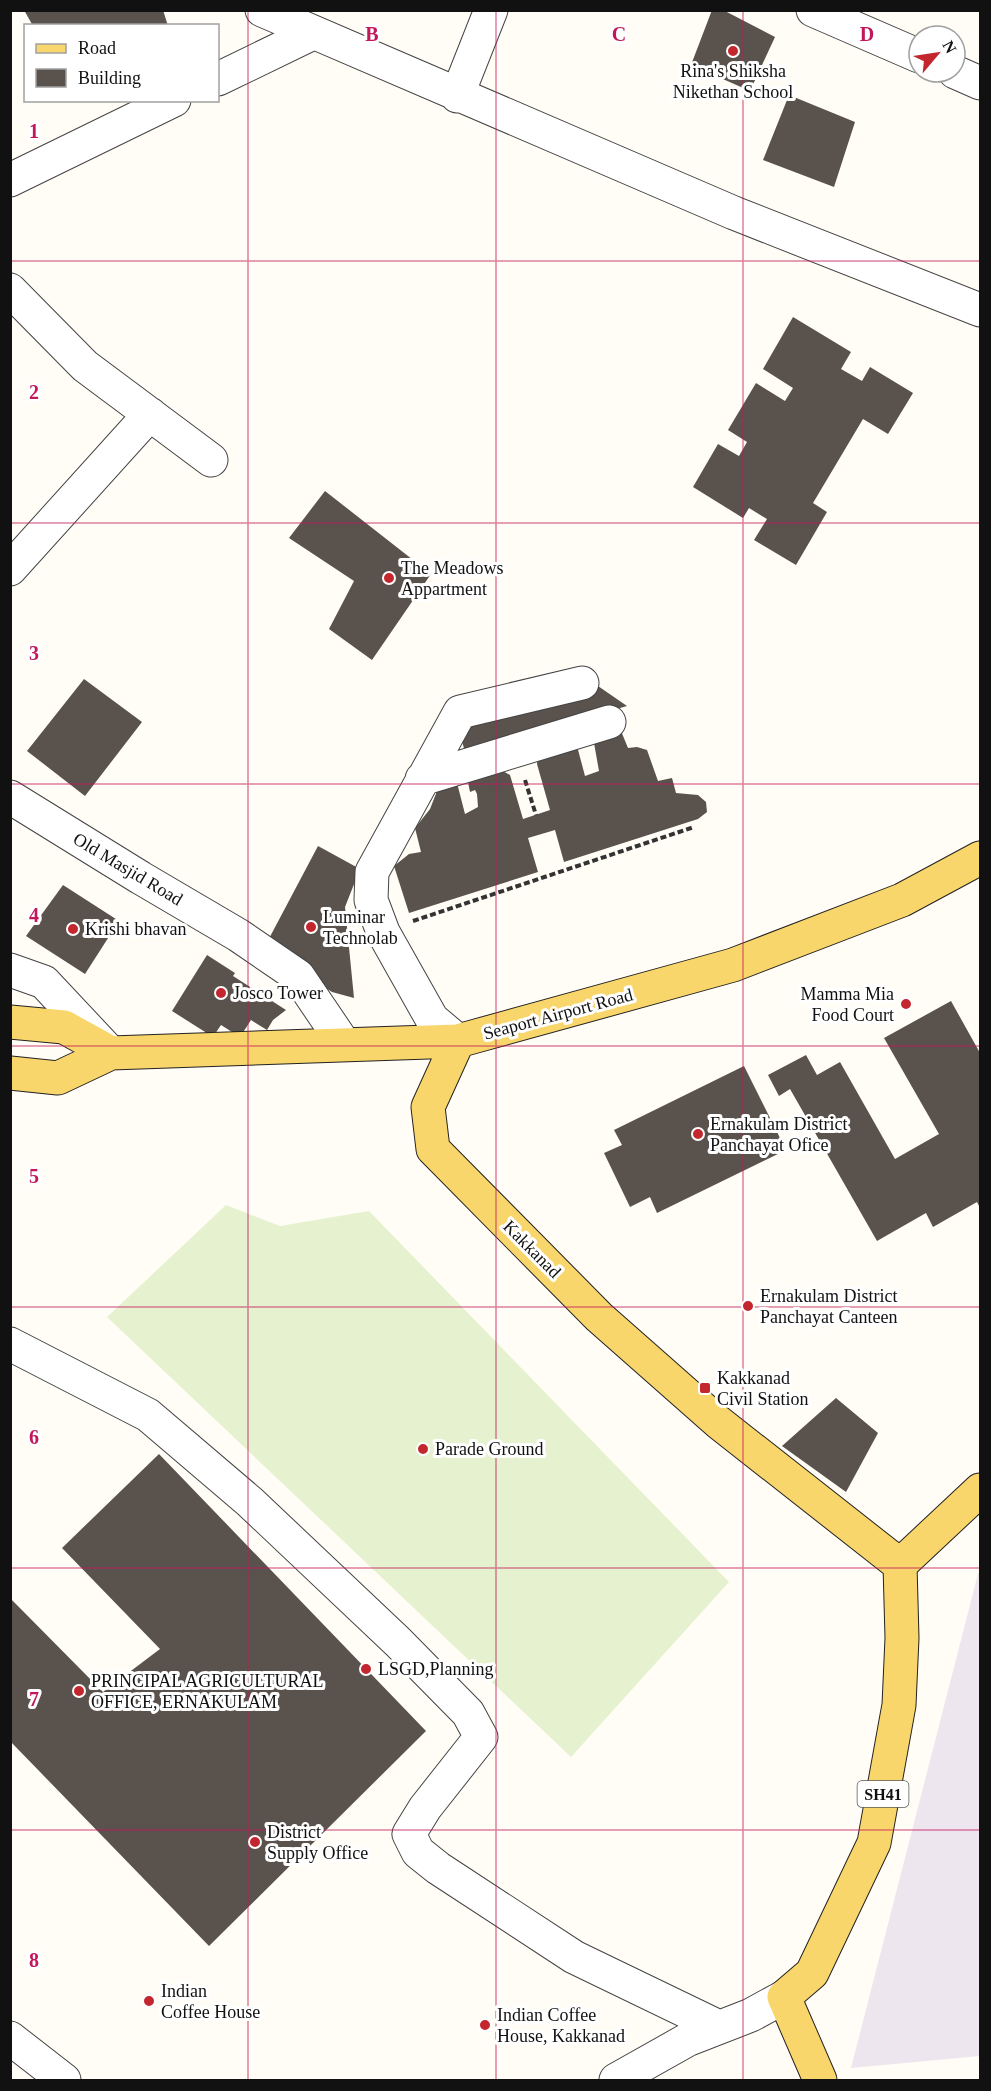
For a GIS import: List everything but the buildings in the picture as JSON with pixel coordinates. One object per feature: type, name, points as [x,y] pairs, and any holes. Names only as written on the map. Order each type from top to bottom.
[{"type":"main road","name":"Seaport Airport Road","points":[[10,1073],[58,1078],[111,1053],[458,1041],[733,965],[902,900],[981,858]]},
{"type":"main road","points":[[10,1022],[64,1027],[111,1053]]},
{"type":"main road","name":"Kakkanad","points":[[458,1041],[428,1107],[433,1149],[599,1317],[718,1422],[900,1565]]},
{"type":"main road","points":[[900,1565],[981,1490]]},
{"type":"main road","name":"SH41","points":[[784,1997],[812,1973],[874,1843],[900,1705],[902,1638],[900,1565]]},
{"type":"main road","points":[[784,1997],[820,2080]]},
{"type":"street","points":[[261,10],[734,213],[981,310]]},
{"type":"street","points":[[457,96],[491,10]]},
{"type":"street","points":[[813,10],[907,51]]},
{"type":"street","points":[[219,79],[313,33]]},
{"type":"street","points":[[967,77],[981,83]]},
{"type":"street","points":[[10,180],[170,102]]},
{"type":"street","points":[[10,290],[85,366],[211,460]]},
{"type":"street","points":[[10,569],[150,414]]},
{"type":"street","points":[[458,1041],[432,1019],[383,932],[371,900],[372,872],[460,712],[582,683]]},
{"type":"street","points":[[422,779],[609,722]]},
{"type":"street","name":"Old Masjid Road","points":[[10,797],[141,878],[238,934],[297,976],[344,1044]]},
{"type":"street","points":[[10,970],[44,982],[111,1053]]},
{"type":"street","points":[[10,1344],[147,1415],[250,1502],[398,1642],[468,1713],[481,1737],[425,1808],[409,1834],[417,1852],[459,1883],[574,1958],[719,2027]]},
{"type":"street","points":[[616,2080],[687,2040],[784,1997]]},
{"type":"street","points":[[10,2038],[64,2080]]},
{"type":"path","points":[[410,922],[694,827]]},
{"type":"shaded area","points":[[980,1566],[980,2056],[851,2068]]},
{"type":"green space","name":"Parade Ground","points":[[226,1205],[280,1226],[369,1211],[729,1582],[571,1757],[107,1317]]},
{"type":"place","name":"Rina's Shiksha Nikethan School","points":[[733,51]]},
{"type":"place","name":"The Meadows Appartment","points":[[389,578]]},
{"type":"place","name":"Luminar Technolab","points":[[311,927]]},
{"type":"place","name":"Krishi bhavan","points":[[73,929]]},
{"type":"place","name":"Josco Tower","points":[[221,993]]},
{"type":"place","name":"Mamma Mia Food Court","points":[[906,1004]]},
{"type":"place","name":"Ernakulam District Panchayat Ofice","points":[[698,1134]]},
{"type":"place","name":"Ernakulam District Panchayat Canteen","points":[[748,1306]]},
{"type":"place","name":"Kakkanad Civil Station","points":[[705,1388]]},
{"type":"place","name":"Parade Ground","points":[[423,1449]]},
{"type":"place","name":"LSGD,Planning","points":[[366,1669]]},
{"type":"place","name":"PRINCIPAL AGRICULTURAL OFFICE, ERNAKULAM","points":[[79,1691]]},
{"type":"place","name":"District Supply Office","points":[[255,1842]]},
{"type":"place","name":"Indian Coffee House","points":[[149,2001]]},
{"type":"place","name":"Indian Coffee House, Kakkanad","points":[[485,2025]]}]
